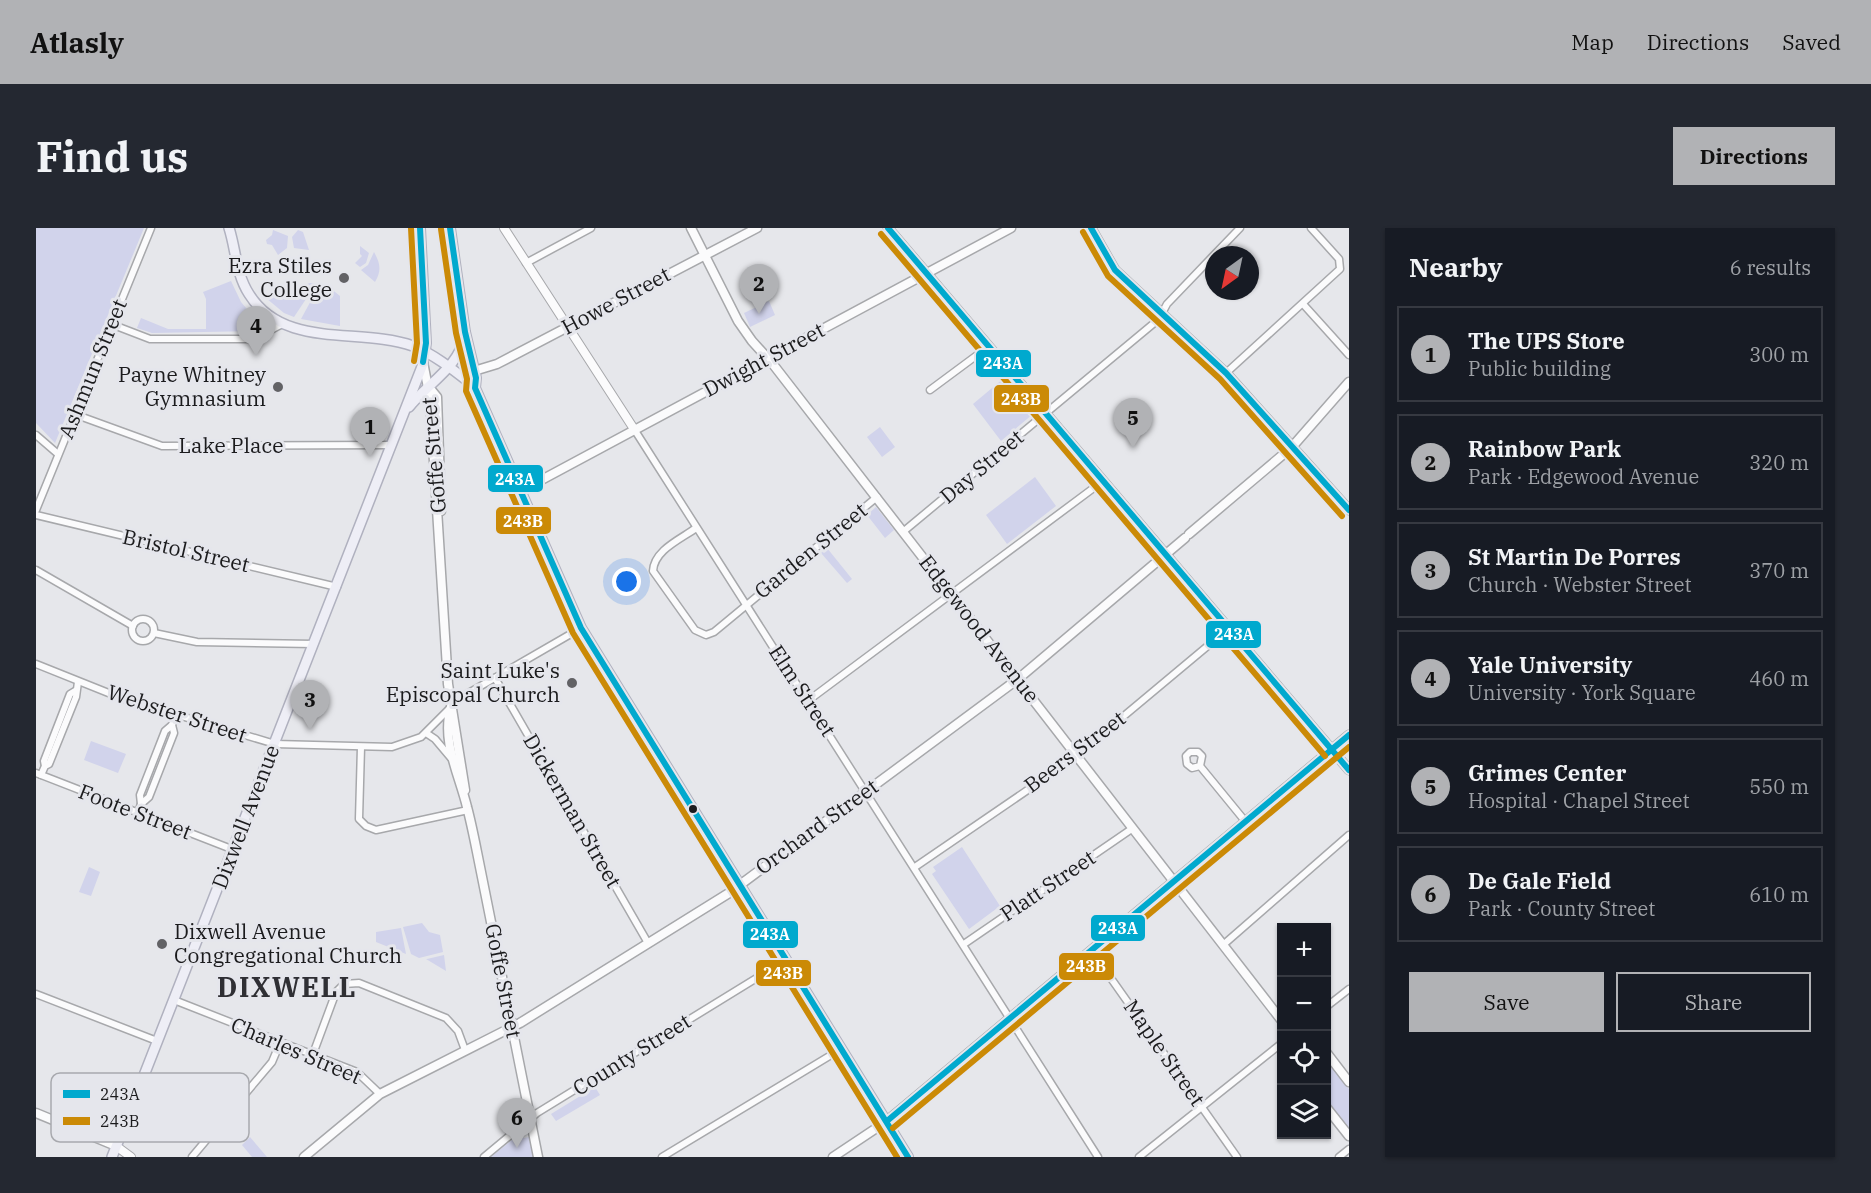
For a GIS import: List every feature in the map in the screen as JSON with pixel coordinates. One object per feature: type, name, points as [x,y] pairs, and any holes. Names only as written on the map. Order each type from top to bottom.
[{"type":"main road","points":[[229,228],[241,280],[253,300],[268,315],[282,324],[408,345],[424,360],[447,367],[474,386]]},
{"type":"main road","points":[[420,228],[424,360]]},
{"type":"main road","points":[[450,228],[465,332],[474,371],[474,386],[580,628],[908,1157]]},
{"type":"main road","name":"Edgewood Avenue","points":[[691,228],[738,321],[752,341],[768,358],[904,531],[1277,1016]]},
{"type":"main road","name":"Howe Street","points":[[474,371],[497,364],[757,228]]},
{"type":"main road","points":[[888,228],[1349,770]]},
{"type":"main road","name":"Dwight Street","points":[[519,492],[1011,228]]},
{"type":"main road","points":[[1091,228],[1115,270],[1226,373],[1349,510]]},
{"type":"main road","name":"Dixwell Avenue","points":[[406,410],[461,352],[465,332]]},
{"type":"main road","name":"Goffe Street","points":[[424,360],[440,524],[451,707],[463,768],[467,807],[538,1157]]},
{"type":"main road","name":"Dixwell Avenue","points":[[145,1073],[315,644],[424,360]]},
{"type":"main road","name":"Orchard Street","points":[[304,1157],[380,1094],[512,1027],[648,944],[739,884],[1018,680],[1292,447],[1349,382]]},
{"type":"main road","name":"Goffe Street","points":[[451,707],[447,720],[452,760],[467,807]]},
{"type":"main road","points":[[833,1157],[887,1121],[1349,735]]},
{"type":"main road","points":[[1331,1059],[1349,1082]]},
{"type":"main road","points":[[36,1113],[51,1119]]},
{"type":"main road","points":[[1331,1113],[1349,1136]]},
{"type":"main road","points":[[106,1142],[116,1146]]},
{"type":"main road","name":"Dixwell Avenue","points":[[112,1157],[118,1142]]},
{"type":"street","name":"Ashmun Street","points":[[36,510],[151,228]]},
{"type":"street","name":"Elm Street","points":[[504,228],[809,700],[1098,1157]]},
{"type":"street","points":[[526,263],[591,228]]},
{"type":"street","name":"Day Street","points":[[904,531],[1159,319],[1167,304],[1240,228]]},
{"type":"street","points":[[1226,373],[1340,269],[1341,264],[1311,228]]},
{"type":"street","points":[[1303,304],[1349,356]]},
{"type":"street","points":[[259,338],[268,315]]},
{"type":"street","points":[[111,324],[150,339],[259,338],[282,324]]},
{"type":"street","points":[[930,390],[988,347]]},
{"type":"street","name":"Lake Place","points":[[74,414],[162,446],[392,445]]},
{"type":"street","points":[[36,435],[58,454]]},
{"type":"street","points":[[809,700],[1103,481]]},
{"type":"street","name":"Garden Street","points":[[696,528],[658,555],[653,562],[653,571],[695,630],[706,634],[714,632],[877,497]]},
{"type":"street","name":"Bristol Street","points":[[36,515],[337,587]]},
{"type":"street","points":[[36,570],[133,626]]},
{"type":"street","points":[[146,619],[153,625],[154,633],[150,639],[141,641],[134,636],[133,626],[138,620],[146,619]]},
{"type":"street","name":"Webster Street","points":[[36,664],[78,682],[176,715],[275,744],[361,747],[402,745],[426,733],[460,698],[580,628]]},
{"type":"street","name":"Beers Street","points":[[915,867],[1077,755],[1228,628]]},
{"type":"street","points":[[154,633],[197,642],[315,644]]},
{"type":"street","name":"Dickerman Street","points":[[495,678],[648,944]]},
{"type":"street","points":[[39,774],[49,764],[76,697],[78,682]]},
{"type":"street","points":[[138,812],[141,804],[148,797],[174,733],[172,725],[176,715]]},
{"type":"street","points":[[426,733],[435,739],[452,760]]},
{"type":"street","points":[[361,747],[359,819],[366,826],[376,830],[467,807]]},
{"type":"street","points":[[1200,766],[1245,821]]},
{"type":"street","name":"Foote Street","points":[[39,774],[234,850]]},
{"type":"street","name":"Platt Street","points":[[964,944],[1133,828]]},
{"type":"street","points":[[1223,945],[1349,836]]},
{"type":"street","name":"Maple Street","points":[[1091,950],[1237,1157]]},
{"type":"street","name":"County Street","points":[[484,1157],[530,1119],[786,960]]},
{"type":"street","points":[[313,1054],[336,992],[349,982],[359,983],[446,1018],[458,1031],[465,1050]]},
{"type":"street","points":[[1331,1003],[1349,989]]},
{"type":"street","points":[[36,994],[157,1041]]},
{"type":"street","name":"Charles Street","points":[[174,1000],[361,1074],[380,1094]]},
{"type":"street","points":[[249,1089],[272,1062],[280,1043]]},
{"type":"street","points":[[1139,1157],[1277,1046]]},
{"type":"street","points":[[662,1157],[841,1048]]},
{"type":"street","points":[[192,1157],[205,1142]]},
{"type":"street","points":[[116,1146],[130,1157]]},
{"type":"street","points":[[1339,1157],[1349,1149]]},
{"type":"shaded area","points":[[36,228],[144,228],[55,443],[36,423]]},
{"type":"shaded area","points":[[273,230],[288,236],[287,248],[278,255],[266,240],[272,235]]},
{"type":"shaded area","points":[[298,230],[303,232],[309,250],[294,248],[292,237]]},
{"type":"shaded area","points":[[360,246],[369,253],[366,263],[360,267],[355,263],[362,256]]},
{"type":"shaded area","points":[[374,252],[379,267],[379,274],[375,282],[361,270],[368,265]]},
{"type":"shaded area","points":[[231,281],[241,302],[257,321],[256,331],[152,333],[137,328],[141,318],[168,329],[206,329],[206,299],[203,292]]},
{"type":"shaded area","points":[[310,283],[316,284],[294,317],[284,313],[266,298]]},
{"type":"shaded area","points":[[320,284],[340,296],[340,326],[301,319]]},
{"type":"shaded area","points":[[769,301],[775,315],[750,327],[744,313]]},
{"type":"shaded area","points":[[1004,378],[1033,414],[1001,441],[973,404]]},
{"type":"shaded area","points":[[880,427],[895,447],[882,457],[867,437]]},
{"type":"shaded area","points":[[1035,477],[1056,506],[1007,544],[986,515]]},
{"type":"shaded area","points":[[876,507],[894,530],[885,538],[867,515]]},
{"type":"shaded area","points":[[827,548],[852,579],[847,583],[821,553]]},
{"type":"shaded area","points":[[91,741],[126,754],[118,773],[84,760]]},
{"type":"shaded area","points":[[962,847],[1000,906],[969,929],[932,874],[936,871],[933,867]]},
{"type":"shaded area","points":[[89,867],[100,872],[91,896],[79,892]]},
{"type":"shaded area","points":[[422,923],[429,932],[440,935],[443,952],[419,958],[411,954],[403,927]]},
{"type":"shaded area","points":[[401,928],[406,954],[376,942],[376,932]]},
{"type":"shaded area","points":[[444,955],[446,971],[426,959],[427,959]]},
{"type":"shaded area","points":[[1331,1066],[1349,1089],[1349,1129],[1331,1105]]},
{"type":"shaded area","points":[[595,1087],[600,1095],[556,1121],[551,1114]]},
{"type":"shaded area","points":[[519,1134],[524,1138],[529,1137],[533,1157],[491,1157]]},
{"type":"shaded area","points":[[249,1138],[267,1157],[252,1157],[242,1145],[249,1142]]},
{"type":"transit line","name":"243B","points":[[411,228],[417,343],[414,361]]},
{"type":"transit line","name":"243A","points":[[420,228],[426,343],[423,362]]},
{"type":"transit line","name":"243A","points":[[450,228],[465,332],[476,378],[475,388],[581,628],[908,1157]]},
{"type":"transit line","name":"243A","points":[[888,228],[1349,770]]},
{"type":"transit line","name":"243A","points":[[1091,228],[1115,270],[1226,373],[1349,510]]},
{"type":"transit line","name":"243B","points":[[441,229],[456,333],[467,379],[466,391],[573,633],[897,1157]]},
{"type":"transit line","name":"243B","points":[[1083,232],[1108,276],[1220,379],[1342,516]]},
{"type":"transit line","name":"243B","points":[[881,234],[1325,756]]},
{"type":"transit line","name":"243A","points":[[887,1121],[1349,735]]},
{"type":"transit line","name":"243B","points":[[893,1128],[1349,747]]},
{"type":"place","name":"Ezra Stiles College","points":[[344,278]]},
{"type":"place","name":"Rainbow Park","points":[[759,314]]},
{"type":"place","name":"Yale University","points":[[256,356]]},
{"type":"place","name":"Payne Whitney Gymnasium","points":[[278,387]]},
{"type":"place","name":"Grimes Center","points":[[1133,448]]},
{"type":"place","name":"The UPS Store","points":[[370,457]]},
{"type":"place","name":"Saint Luke's Episcopal Church","points":[[572,683]]},
{"type":"place","name":"St Martin De Porres","points":[[310,730]]},
{"type":"place","name":"Dixwell Avenue Congregational Church","points":[[162,944]]},
{"type":"place","name":"De Gale Field","points":[[517,1148]]},
{"type":"district","name":"DIXWELL","points":[[287,988]]}]
